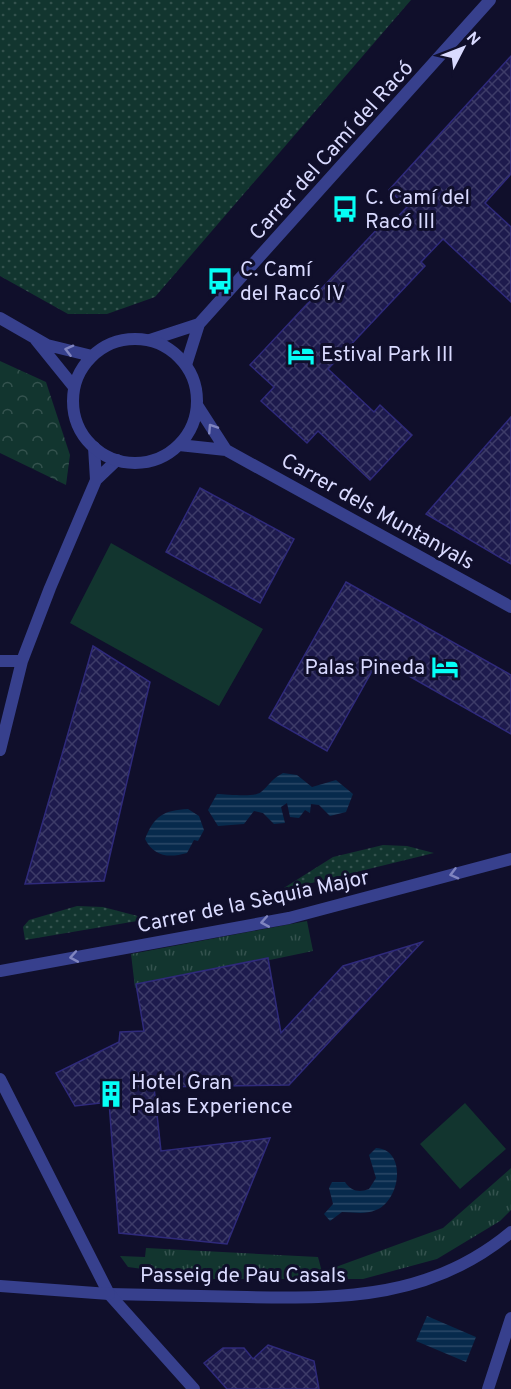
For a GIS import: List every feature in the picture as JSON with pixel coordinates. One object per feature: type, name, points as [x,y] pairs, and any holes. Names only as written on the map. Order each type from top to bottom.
[{"type":"street","name":"Carrer del Camí del Racó","points":[[186,365],[199,324],[490,0]]},
{"type":"street","points":[[0,318],[47,345],[92,356]]},
{"type":"street","name":"Carrer del Camí del Racó","points":[[150,340],[199,324]]},
{"type":"street","points":[[33,336],[74,387]]},
{"type":"street","points":[[119,340],[150,340],[170,349],[186,365],[197,391],[197,405],[192,427],[179,445],[150,461],[117,460],[94,447],[85,437],[74,413],[74,387],[81,370],[92,356],[119,340]]},
{"type":"street","name":"Carrer dels Muntanyals","points":[[197,405],[226,450]]},
{"type":"street","name":"Carrer dels Muntanyals","points":[[179,445],[226,450],[511,607]]},
{"type":"street","points":[[94,447],[96,480]]},
{"type":"street","points":[[0,750],[22,661],[50,588],[96,480],[117,460]]},
{"type":"street","points":[[0,661],[22,661]]},
{"type":"street","name":"Carrer de la Sèquia Major","points":[[0,971],[289,918],[511,859]]},
{"type":"street","points":[[0,1079],[109,1294],[194,1389]]},
{"type":"street","name":"Passeig de Pau Casals","points":[[0,1286],[109,1294],[317,1298],[387,1292],[433,1279],[486,1253],[511,1232]]},
{"type":"street","points":[[488,1389],[511,1318]]},
{"type":"green space","points":[[0,0],[411,0],[155,297],[107,314],[68,314],[0,276]]},
{"type":"green space","points":[[0,361],[46,382],[70,455],[66,485],[0,453]]},
{"type":"green space","points":[[111,543],[263,629],[219,706],[70,623]]},
{"type":"green space","points":[[383,845],[407,846],[434,853],[279,891],[333,857]]},
{"type":"green space","points":[[77,906],[103,907],[149,919],[25,940],[23,927],[29,920]]},
{"type":"green space","points":[[307,921],[313,951],[135,988],[131,954]]},
{"type":"green space","points":[[465,1103],[506,1149],[460,1189],[420,1144]]},
{"type":"green space","points":[[511,1168],[511,1210],[500,1221],[437,1259],[363,1279],[170,1279],[165,1272],[128,1267],[120,1256],[145,1257],[146,1248],[318,1257],[322,1272],[443,1228]]},
{"type":"water","points":[[283,773],[297,775],[312,787],[336,780],[353,794],[346,812],[330,816],[319,805],[311,804],[310,813],[305,810],[299,818],[290,817],[287,803],[281,807],[285,823],[274,824],[263,813],[254,811],[244,824],[218,826],[208,810],[217,794],[258,794]]},
{"type":"water","points":[[188,809],[199,816],[204,830],[198,841],[194,840],[187,853],[168,856],[157,853],[145,839],[152,825],[166,813]]},
{"type":"water","points":[[376,1148],[386,1151],[393,1157],[396,1165],[397,1176],[391,1196],[384,1205],[372,1212],[342,1212],[330,1221],[324,1214],[333,1204],[329,1188],[332,1182],[345,1182],[356,1190],[369,1189],[376,1178],[369,1155]]},
{"type":"water","points":[[427,1316],[476,1337],[466,1362],[416,1341]]},
{"type":"building","points":[[511,56],[511,174],[485,203],[511,227],[511,302],[443,239],[421,262],[425,266],[328,369],[374,412],[380,405],[412,435],[370,480],[318,431],[307,443],[261,401],[274,387],[250,365],[380,226],[385,230],[407,207],[389,190]]},
{"type":"building","points":[[511,417],[511,564],[426,514]]},
{"type":"building","points":[[200,488],[294,539],[260,603],[166,552]]},
{"type":"building","name":"Palas Pineda","points":[[346,582],[511,675],[511,734],[379,659],[327,751],[269,718]]},
{"type":"building","points":[[93,646],[150,682],[104,881],[25,884]]},
{"type":"building","name":"Hotel Gran Palas Experience","points":[[422,942],[289,1085],[154,1087],[161,1151],[270,1138],[227,1244],[119,1233],[109,1102],[75,1106],[56,1073],[119,1042],[120,1032],[144,1031],[136,984],[268,958],[281,1033],[343,966]]},
{"type":"building","points":[[268,1345],[314,1361],[319,1389],[227,1389],[204,1363],[223,1348],[244,1348],[253,1359]]},
{"type":"place","name":"C. Camí del Racó III","points":[[345,209]]},
{"type":"place","name":"C. Camí del Racó IV","points":[[220,281]]},
{"type":"place","name":"Estival Park III","points":[[301,354]]},
{"type":"place","name":"Palas Pineda","points":[[445,667]]},
{"type":"place","name":"Hotel Gran Palas Experience","points":[[111,1094]]}]
